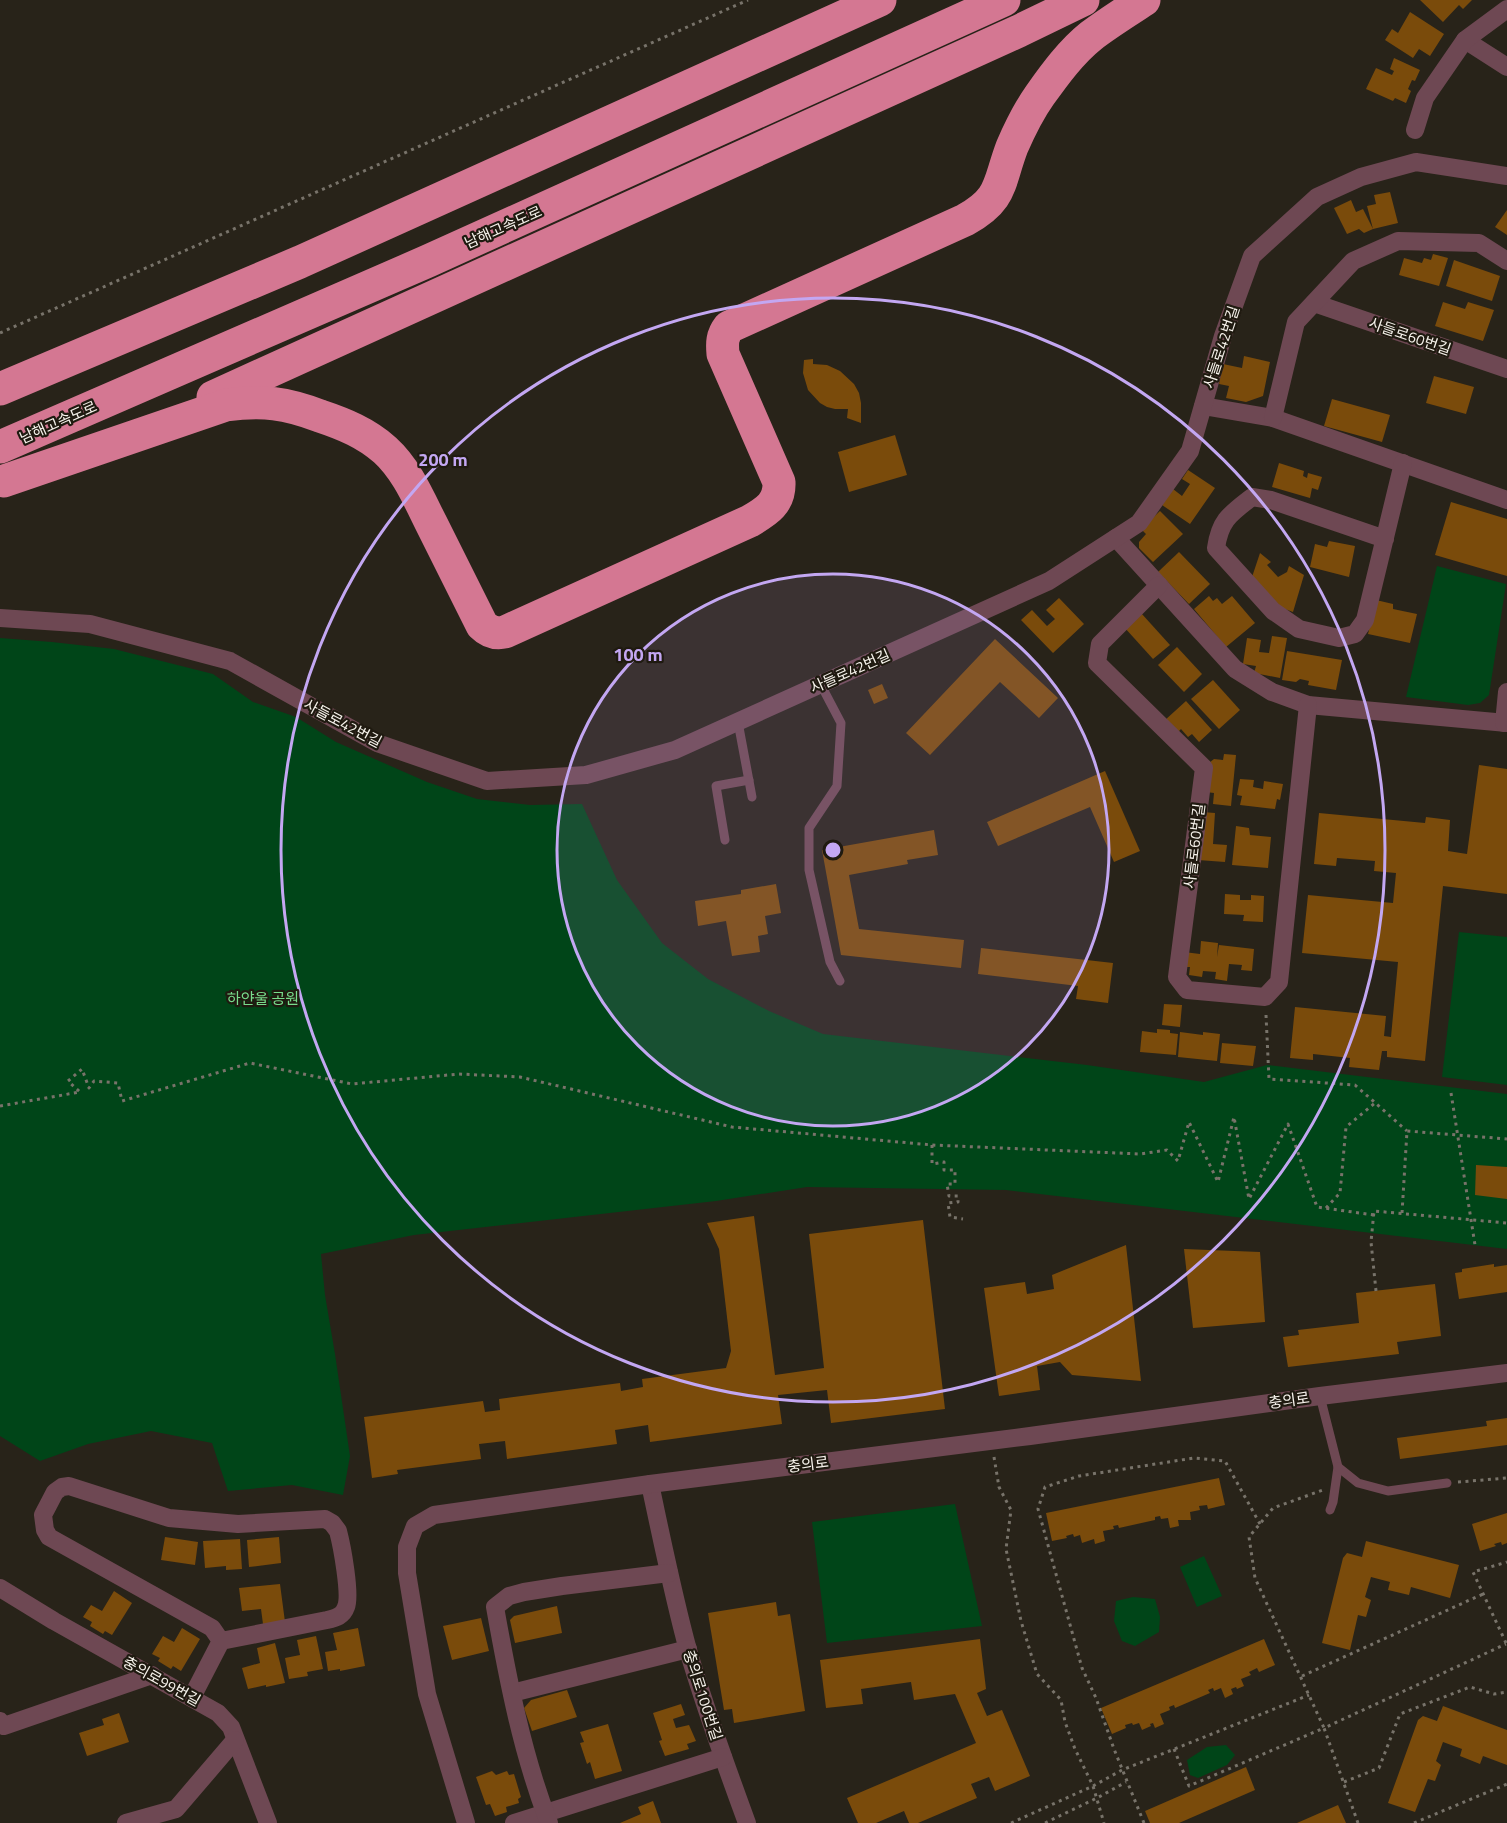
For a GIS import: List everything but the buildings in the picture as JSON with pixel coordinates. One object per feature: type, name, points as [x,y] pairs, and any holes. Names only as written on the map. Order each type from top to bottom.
[{"type":"highway","points":[[0,389],[300,262],[880,0]]},
{"type":"highway","name":"남해고속도로","points":[[0,447],[428,261],[1004,0]]},
{"type":"highway","points":[[2,482],[178,413],[1083,0]]},
{"type":"highway","points":[[2,482],[226,405],[253,402],[284,405],[312,412],[366,435],[386,450],[406,475],[482,625],[493,632],[505,632],[764,512],[780,493],[779,482],[723,354],[724,333],[729,327],[981,212],[995,196],[1013,146],[1039,96],[1065,62],[1090,37],[1144,0]]},
{"type":"street","points":[[1415,130],[1425,98],[1466,40],[1507,9]]},
{"type":"street","points":[[1466,40],[1507,67]]},
{"type":"street","name":"사들로42번길","points":[[0,618],[90,624],[230,661],[377,742],[487,781],[586,775],[675,750],[1049,581],[1139,523],[1190,451],[1223,336],[1252,256],[1317,197],[1361,177],[1416,162],[1507,176]]},
{"type":"street","points":[[1273,418],[1296,322],[1353,261],[1398,241],[1479,243],[1507,261]]},
{"type":"street","name":"사들로60번길","points":[[1314,303],[1507,369]]},
{"type":"street","points":[[1203,406],[1273,418],[1507,500]]},
{"type":"street","points":[[1384,538],[1271,500],[1252,497],[1233,511],[1218,530],[1216,548],[1273,611],[1299,629],[1339,638],[1355,634],[1365,620],[1403,463]]},
{"type":"street","points":[[1116,538],[1236,669],[1272,692],[1308,705],[1505,723],[1507,692]]},
{"type":"street","name":"사들로60번길","points":[[1159,585],[1100,644],[1097,663],[1204,768],[1178,977],[1186,990],[1265,997]]},
{"type":"street","points":[[1265,997],[1279,982],[1308,705]]},
{"type":"street","name":"충의로","points":[[466,1823],[427,1694],[407,1573],[407,1547],[415,1526],[434,1515],[1507,1373]]},
{"type":"street","name":"충의로100번길","points":[[514,1823],[547,1818],[723,1757],[688,1649],[650,1485]]},
{"type":"street","points":[[69,1486],[169,1518],[238,1524],[325,1519],[332,1523],[339,1531],[348,1594],[347,1605],[343,1612],[337,1618],[221,1641],[212,1628],[48,1537],[43,1515],[55,1492],[62,1487],[69,1486]]},
{"type":"street","points":[[547,1818],[526,1757],[495,1607],[509,1596],[561,1586],[669,1573]]},
{"type":"street","name":"충의로99번길","points":[[0,1588],[218,1713],[231,1727],[267,1823]]},
{"type":"street","points":[[192,1697],[221,1641]]},
{"type":"street","points":[[512,1694],[688,1649]]},
{"type":"street","points":[[0,1721],[4,1726],[152,1675]]},
{"type":"street","points":[[126,1823],[179,1816],[235,1740]]},
{"type":"street","points":[[723,1757],[747,1823]]},
{"type":"lane","points":[[821,685],[841,723],[837,786],[809,828],[809,870],[830,962],[840,981]]},
{"type":"lane","points":[[738,722],[752,797]]},
{"type":"lane","points":[[725,840],[716,786],[749,780]]},
{"type":"lane","points":[[1320,1396],[1338,1467],[1330,1510]]},
{"type":"lane","points":[[1338,1467],[1358,1483],[1388,1491],[1448,1483]]},
{"type":"path","points":[[0,333],[748,0]]},
{"type":"path","points":[[1265,997],[1269,1078],[1355,1085],[1407,1131],[1507,1139]]},
{"type":"path","points":[[0,1106],[80,1092],[68,1081],[82,1069],[89,1088],[94,1081],[118,1083],[122,1101],[250,1063],[352,1084],[459,1074],[520,1077],[732,1127],[932,1145],[1140,1154],[1167,1150],[1178,1161],[1190,1122],[1218,1182],[1234,1117],[1249,1198],[1288,1124],[1317,1207],[1374,1215]]},
{"type":"path","points":[[1451,1093],[1474,1245]]},
{"type":"path","points":[[1325,1209],[1340,1193],[1346,1127],[1375,1103]]},
{"type":"path","points":[[1402,1213],[1407,1131]]},
{"type":"path","points":[[932,1145],[932,1164],[944,1162],[944,1170],[955,1170],[955,1184],[947,1184],[949,1196],[958,1196],[958,1202],[948,1203],[950,1217],[963,1219]]},
{"type":"path","points":[[1376,1291],[1371,1242],[1374,1211],[1507,1223]]},
{"type":"path","points":[[990,1440],[999,1487],[1011,1510],[1006,1549],[1021,1621],[1037,1674],[1061,1700],[1065,1722],[1093,1786],[1104,1823]]},
{"type":"path","points":[[1144,1823],[1096,1698],[1082,1668],[1038,1509],[1045,1487],[1079,1476],[1194,1458],[1225,1461],[1260,1524]]},
{"type":"path","points":[[1448,1483],[1507,1478]]},
{"type":"path","points":[[1335,1485],[1273,1508],[1249,1537],[1255,1578],[1324,1728],[1358,1823]]},
{"type":"path","points":[[1174,1749],[1189,1786],[1324,1728],[1507,1644],[1473,1572],[1507,1562]]},
{"type":"path","points":[[1301,1676],[1484,1594]]},
{"type":"path","points":[[1344,1782],[1379,1768],[1400,1714],[1470,1687],[1494,1694],[1507,1692]]},
{"type":"path","points":[[1011,1823],[1093,1786],[1122,1770],[1309,1695]]},
{"type":"path","points":[[1045,1823],[1127,1781]]},
{"type":"path","points":[[1414,1823],[1507,1784]]},
{"type":"green space","points":[[1437,566],[1506,584],[1489,695],[1480,703],[1468,705],[1406,697]]},
{"type":"green space","name":"하얀울 공원","points":[[0,638],[114,649],[213,674],[253,702],[296,717],[336,742],[427,782],[477,799],[530,805],[582,804],[617,880],[662,943],[708,979],[769,1011],[823,1034],[1087,1065],[1204,1082],[1267,1065],[1507,1094],[1507,1249],[1006,1190],[807,1187],[716,1201],[414,1235],[321,1254],[325,1295],[350,1456],[343,1495],[292,1485],[228,1491],[212,1443],[151,1431],[88,1444],[40,1461],[0,1436]]},
{"type":"green space","points":[[1459,932],[1507,937],[1507,1085],[1442,1077]]},
{"type":"green space","points":[[955,1504],[982,1626],[827,1643],[812,1522]]},
{"type":"green space","points":[[1204,1556],[1222,1596],[1197,1607],[1180,1567]]},
{"type":"green space","points":[[1133,1597],[1155,1599],[1160,1617],[1159,1632],[1135,1646],[1122,1641],[1114,1621],[1116,1601]]},
{"type":"green space","points":[[1226,1745],[1235,1755],[1227,1765],[1198,1778],[1190,1775],[1187,1760],[1207,1747]]}]
